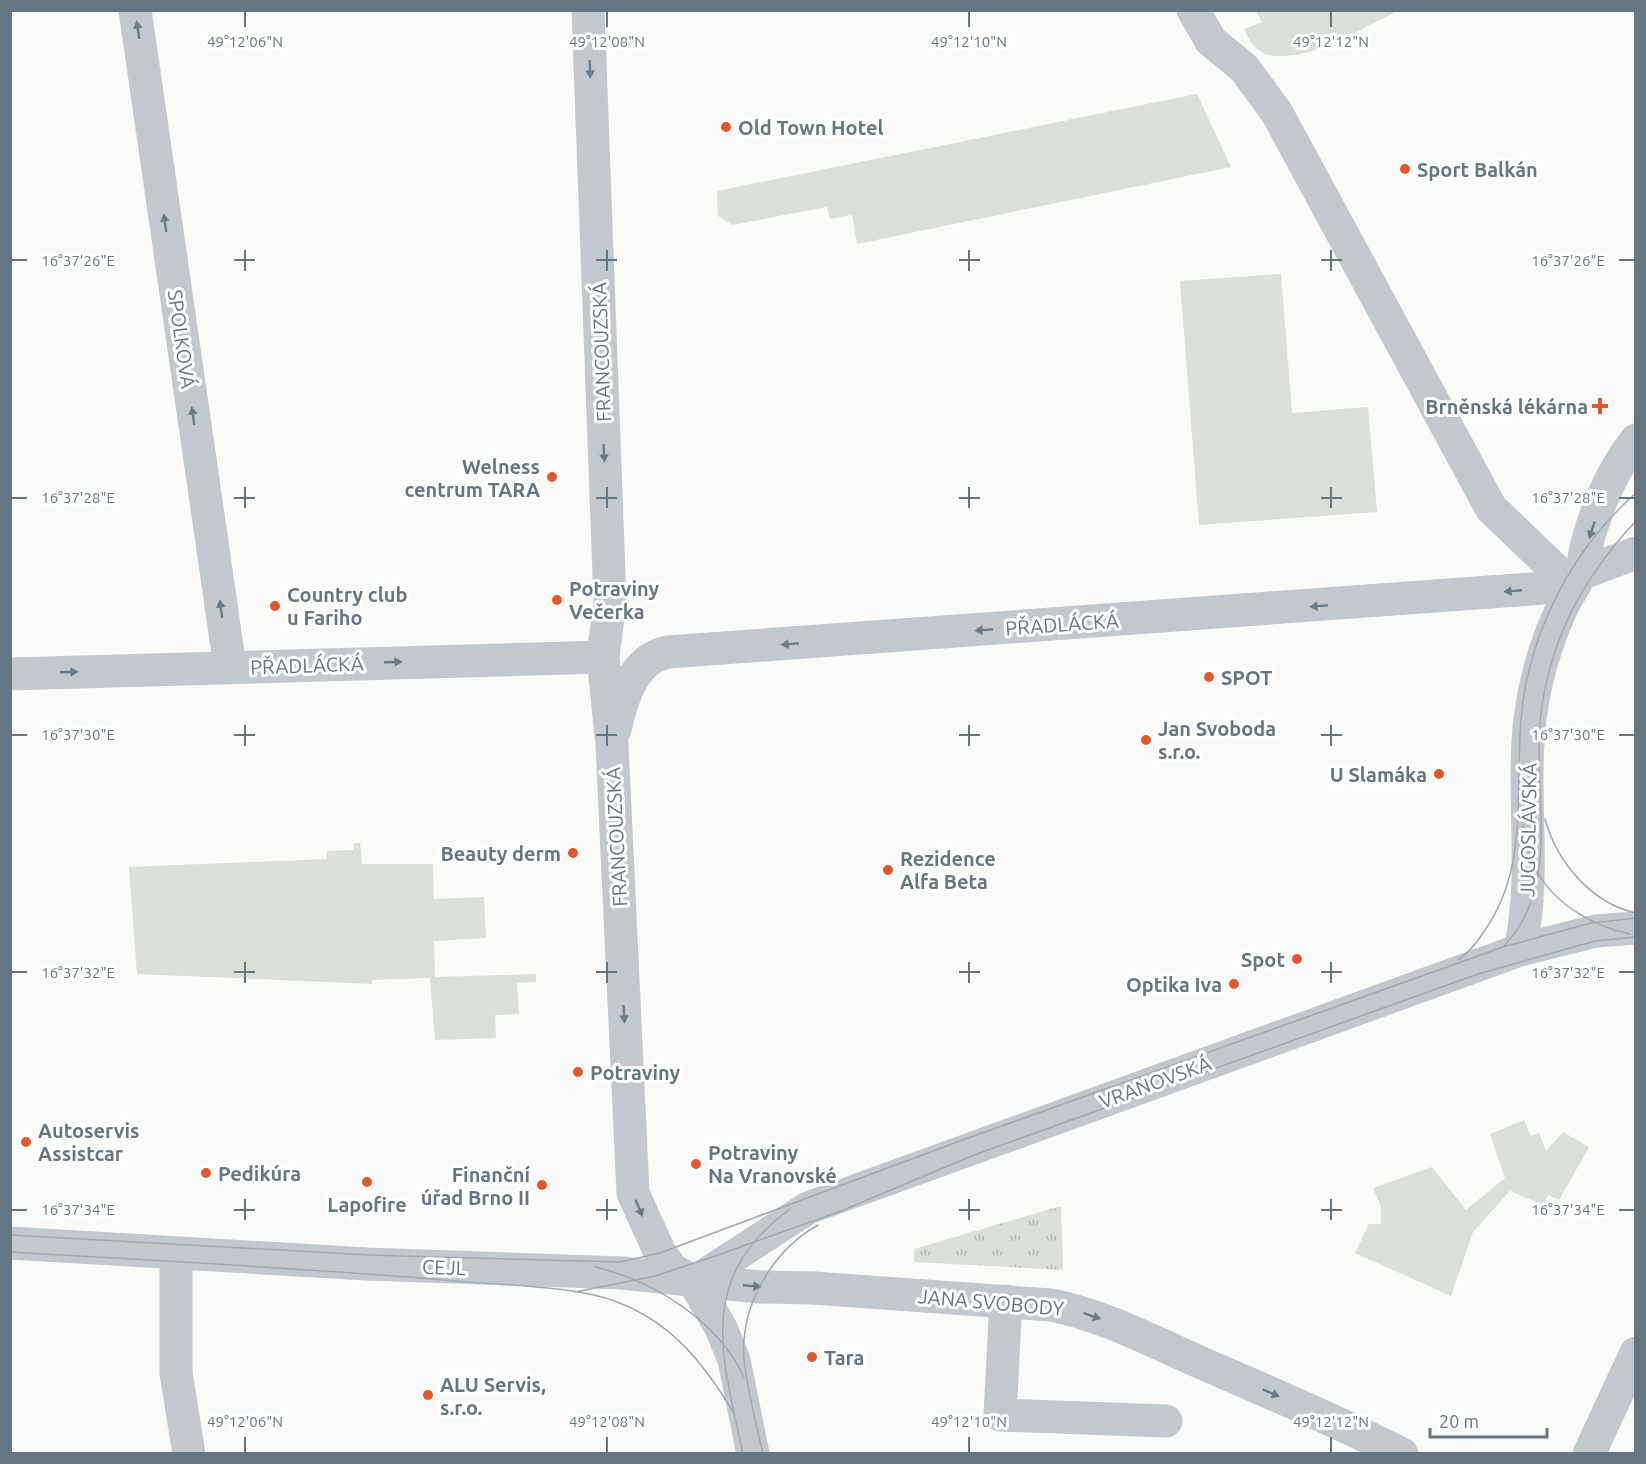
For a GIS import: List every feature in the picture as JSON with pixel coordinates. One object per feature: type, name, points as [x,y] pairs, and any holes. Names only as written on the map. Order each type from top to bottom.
[{"type":"street","name":"SPOLKOVÁ","points":[[135,10],[230,667]]},
{"type":"street","name":"FRANCOUZSKÁ","points":[[588,10],[610,601],[603,657],[612,745],[633,1193],[660,1253],[673,1270],[694,1282]]},
{"type":"street","points":[[1192,10],[1211,41],[1244,68],[1277,112],[1491,508],[1576,580],[1635,553]]},
{"type":"street","name":"JUGOSLÁVSKÁ","points":[[1520,950],[1527,909],[1530,866],[1530,721],[1543,655],[1576,580],[1605,492],[1635,440]]},
{"type":"street","name":"PŘADLÁCKÁ","points":[[612,745],[622,698],[631,682],[656,654],[1576,580]]},
{"type":"street","name":"PŘADLÁCKÁ","points":[[10,674],[603,657]]},
{"type":"street","name":"VRANOVSKÁ","points":[[694,1282],[808,1208],[1520,950],[1596,931],[1635,928]]},
{"type":"street","name":"CEJL","points":[[10,1243],[367,1264],[621,1273],[694,1282]]},
{"type":"street","points":[[176,1253],[176,1373],[189,1454]]},
{"type":"street","points":[[694,1282],[721,1328],[734,1360],[753,1454]]},
{"type":"street","name":"JANA SVOBODY","points":[[694,1282],[1051,1305],[1092,1316],[1355,1429],[1402,1454]]},
{"type":"street","points":[[1006,1301],[1000,1415],[1166,1421]]},
{"type":"street","points":[[1589,1454],[1635,1353]]},
{"type":"green space","points":[[1393,10],[1394,13],[1350,35],[1300,54],[1268,55],[1256,48],[1244,29],[1262,22],[1256,11]]},
{"type":"green space","points":[[1197,94],[1231,167],[857,244],[852,215],[830,219],[827,207],[732,225],[718,216],[717,191]]},
{"type":"green space","points":[[1281,274],[1292,413],[1368,407],[1377,512],[1199,525],[1180,281]]},
{"type":"green space","points":[[354,843],[360,843],[362,864],[433,864],[434,899],[484,897],[486,938],[434,941],[435,977],[536,974],[536,982],[517,983],[519,1014],[495,1015],[496,1038],[435,1040],[430,978],[372,980],[372,984],[137,974],[129,867],[327,859],[327,851],[353,850]]},
{"type":"green space","points":[[1524,1120],[1531,1136],[1539,1133],[1546,1151],[1563,1132],[1589,1147],[1559,1200],[1548,1195],[1543,1205],[1510,1191],[1473,1232],[1451,1296],[1355,1253],[1369,1224],[1381,1224],[1381,1207],[1373,1188],[1432,1167],[1466,1210],[1505,1178],[1490,1134]]},
{"type":"green space","points":[[1061,1206],[1063,1270],[914,1262],[914,1249]]},
{"type":"tram line","points":[[1458,960],[1466,954],[1485,930],[1501,902],[1511,872],[1516,842],[1521,714],[1526,683],[1542,630],[1553,604],[1580,556],[1597,534],[1636,493]]},
{"type":"tram line","points":[[1504,946],[1522,922],[1533,896],[1539,869],[1541,840],[1540,723],[1550,666],[1559,640],[1584,589],[1600,565],[1636,521]]},
{"type":"tram line","points":[[1545,819],[1558,850],[1578,878],[1604,900],[1636,913]]},
{"type":"tram line","points":[[1523,824],[1528,849],[1535,867],[1555,895],[1590,920],[1630,934]]},
{"type":"tram line","points":[[10,1235],[369,1255],[620,1262],[660,1253],[968,1138],[1503,947],[1591,923],[1636,918]]},
{"type":"tram line","points":[[575,1292],[655,1276],[718,1255],[841,1211],[974,1155],[1478,974],[1595,941],[1636,937]]},
{"type":"tram line","points":[[743,1454],[728,1384],[724,1352],[723,1321],[728,1291],[740,1263],[760,1236],[790,1209]]},
{"type":"tram line","points":[[763,1454],[749,1395],[744,1359],[747,1319],[762,1282],[773,1265],[786,1249],[818,1225]]},
{"type":"tram line","points":[[10,1252],[399,1276],[538,1287],[600,1297],[637,1311],[655,1321],[671,1334],[712,1379],[735,1415]]},
{"type":"tram line","points":[[595,1267],[639,1282],[682,1306],[718,1338],[744,1377]]},
{"type":"place","name":"Old Town Hotel","points":[[726,127]]},
{"type":"place","name":"Sport Balkán","points":[[1405,169]]},
{"type":"place","name":"Brněnská lékárna","points":[[1600,406]]},
{"type":"place","name":"Welness centrum TARA","points":[[552,477]]},
{"type":"place","name":"Potraviny Večerka","points":[[557,600]]},
{"type":"place","name":"Country club u Fariho","points":[[275,606]]},
{"type":"place","name":"SPOT","points":[[1209,677]]},
{"type":"place","name":"Jan Svoboda s.r.o.","points":[[1146,740]]},
{"type":"place","name":"U Slamáka","points":[[1439,774]]},
{"type":"place","name":"Beauty derm","points":[[573,853]]},
{"type":"place","name":"Rezidence Alfa Beta","points":[[888,870]]},
{"type":"place","name":"Spot","points":[[1297,959]]},
{"type":"place","name":"Optika Iva","points":[[1234,984]]},
{"type":"place","name":"Potraviny","points":[[578,1072]]},
{"type":"place","name":"Autoservis Assistcar","points":[[26,1142]]},
{"type":"place","name":"Potraviny Na Vranovské","points":[[696,1164]]},
{"type":"place","name":"Pedikúra","points":[[206,1173]]},
{"type":"place","name":"Lapofire","points":[[367,1182]]},
{"type":"place","name":"Finanční úřad Brno II","points":[[542,1185]]},
{"type":"place","name":"Tara","points":[[812,1357]]},
{"type":"place","name":"ALU Servis, s.r.o.","points":[[428,1395]]}]
